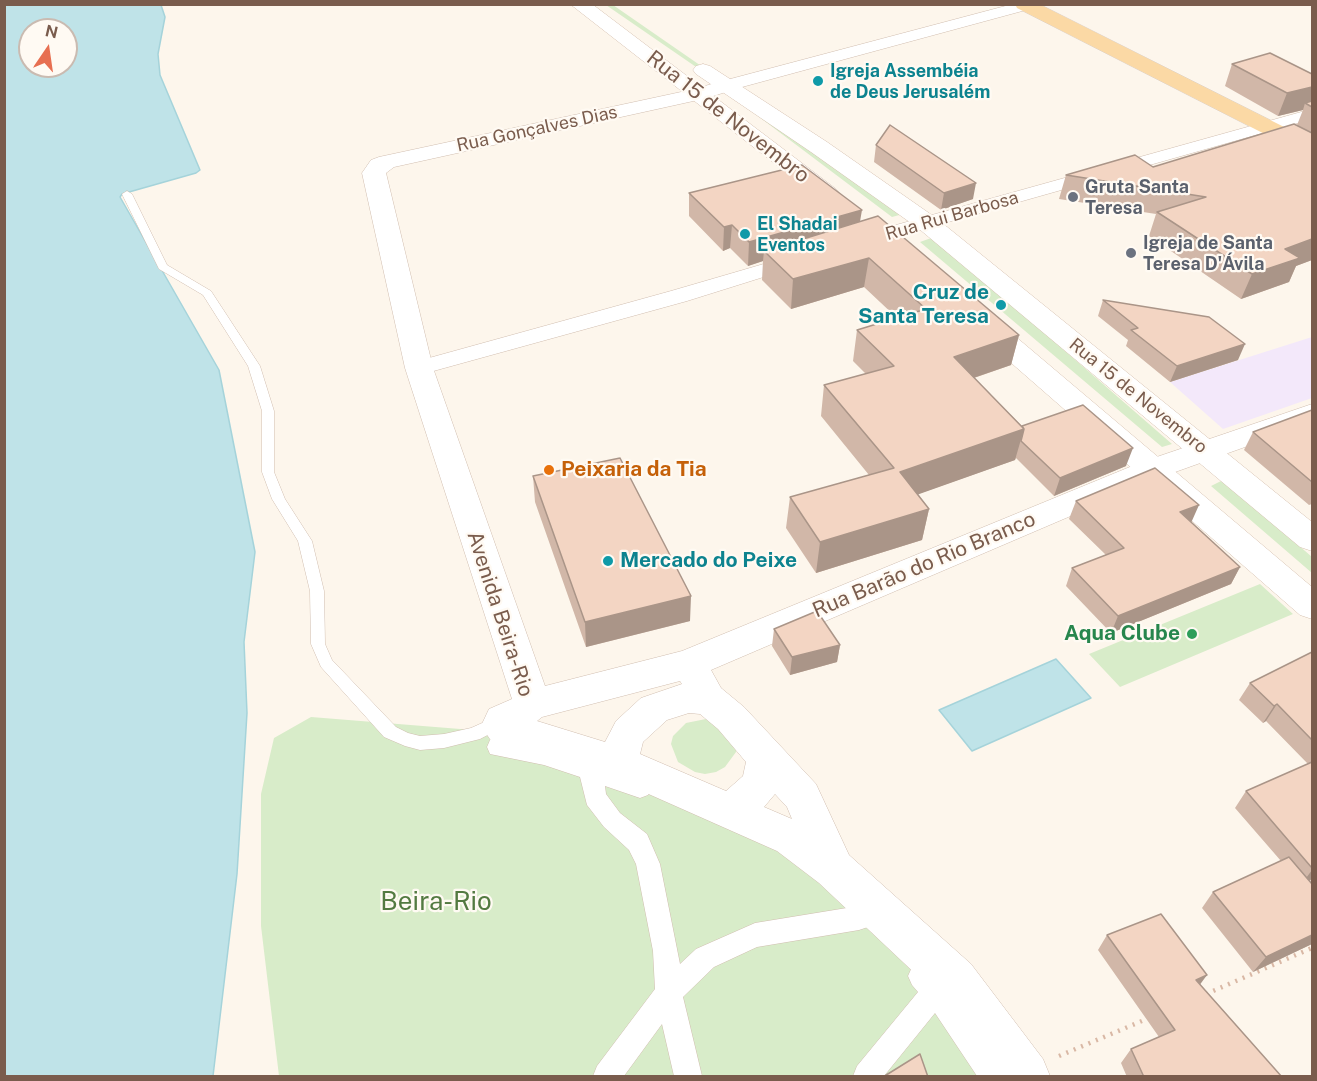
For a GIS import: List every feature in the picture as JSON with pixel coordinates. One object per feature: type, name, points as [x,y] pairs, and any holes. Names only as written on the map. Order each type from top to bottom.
[{"type":"main road","points":[[1028,5],[1312,149]]},
{"type":"street","name":"Rua 15 de Novembro","points":[[579,4],[713,90],[819,147],[927,223],[1312,539]]},
{"type":"street","name":"Rua 15 de Novembro","points":[[610,4],[889,243]]},
{"type":"street","name":"Rua Gonçalves Dias","points":[[375,169],[387,162],[713,90],[1028,5]]},
{"type":"street","name":"Rua Rui Barbosa","points":[[847,246],[889,243],[927,223],[1312,114]]},
{"type":"street","name":"Avenida Beira-Rio","points":[[375,169],[373,176],[419,368],[510,724],[500,726],[505,731],[535,736],[605,767],[732,811],[792,838],[834,869],[955,980],[1014,1075]]},
{"type":"street","points":[[419,368],[679,296],[813,256]]},
{"type":"street","points":[[962,306],[1312,606]]},
{"type":"street","name":"Rua Barão do Rio Branco","points":[[510,724],[689,664],[1153,469],[1312,413]]},
{"type":"street","name":"Avenida Beira-Rio","points":[[689,664],[708,699],[731,718],[802,796],[834,869]]},
{"type":"street","points":[[688,1077],[669,993],[666,951],[648,864],[638,842],[612,820],[595,798],[605,767],[622,747],[629,732],[654,709],[680,700],[708,699]]},
{"type":"street","points":[[732,811],[759,787],[767,756]]},
{"type":"street","points":[[605,767],[720,816],[776,844],[809,868],[859,918],[890,942],[1014,1075]]},
{"type":"street","points":[[607,1077],[669,993],[705,958],[754,934],[859,918]]},
{"type":"street","points":[[867,1077],[936,992]]},
{"type":"lane","points":[[127,194],[162,267],[207,293],[254,366],[268,411],[268,472],[279,499],[305,541],[317,591],[318,644],[326,663],[390,732],[405,740],[444,741],[510,724]]},
{"type":"path","points":[[1198,998],[1312,948]]},
{"type":"path","points":[[1014,1075],[1155,1016]]},
{"type":"shaded area","points":[[1312,337],[1312,398],[1223,429],[1170,382]]},
{"type":"green space","points":[[606,5],[613,5],[720,79],[715,80]]},
{"type":"green space","points":[[726,92],[903,214],[892,217]]},
{"type":"green space","points":[[934,237],[1172,444],[1162,447],[920,242]]},
{"type":"green space","points":[[1223,480],[1312,557],[1312,573],[1211,486]]},
{"type":"green space","name":"Aqua Clube","points":[[1260,584],[1293,614],[1120,687],[1089,654]]},
{"type":"green space","name":"Beira-Rio","points":[[311,717],[485,731],[782,819],[960,1025],[993,1076],[279,1076],[261,926],[261,794],[274,738]]},
{"type":"green space","points":[[706,719],[736,743],[736,752],[725,767],[705,774],[695,772],[678,762],[671,744],[673,736],[686,723]]},
{"type":"water","points":[[5,5],[161,5],[165,17],[158,54],[160,75],[200,170],[122,194],[120,197],[219,370],[255,552],[244,642],[247,713],[237,874],[213,1076],[5,1076]]},
{"type":"water","points":[[1056,659],[1091,698],[972,751],[939,710]]},
{"type":"building","points":[[1270,53],[1312,74],[1312,87],[1287,93],[1232,64]]},
{"type":"building","points":[[1294,124],[1312,133],[1312,239],[1285,249],[1300,258],[1252,274],[1157,212],[1206,197],[1066,175],[1135,155],[1153,167]]},
{"type":"building","points":[[890,125],[976,183],[944,193],[876,145]]},
{"type":"building","points":[[802,165],[862,210],[749,242],[732,225],[724,227],[689,193]]},
{"type":"building","points":[[878,216],[1019,335],[954,357],[1024,429],[900,472],[929,509],[820,542],[790,497],[894,468],[824,385],[894,366],[857,330],[926,309],[869,258],[793,279],[764,251]]},
{"type":"building","points":[[1103,300],[1209,317],[1245,344],[1177,366],[1131,330],[1138,328]]},
{"type":"building","points":[[1083,405],[1133,448],[1060,478],[1021,441],[1024,429],[1022,426]]},
{"type":"building","points":[[1312,410],[1312,482],[1253,432]]},
{"type":"building","name":"Mercado do Peixe","points":[[620,458],[691,596],[585,622],[533,476]]},
{"type":"building","points":[[1155,468],[1199,505],[1180,512],[1240,567],[1118,616],[1072,568],[1124,548],[1076,501]]},
{"type":"building","points":[[817,611],[840,645],[792,657],[774,629]]},
{"type":"building","points":[[1312,652],[1312,740],[1277,704],[1274,706],[1250,683]]},
{"type":"building","points":[[1312,762],[1312,868],[1246,791]]},
{"type":"building","points":[[1289,857],[1312,884],[1312,935],[1266,957],[1213,892]]},
{"type":"building","points":[[1161,914],[1207,975],[1196,980],[1282,1077],[1144,1077],[1131,1049],[1175,1030],[1107,935]]},
{"type":"building","points":[[920,1054],[928,1077],[883,1077]]},
{"type":"place","name":"Igreja Assembéia de Deus Jerusalém","points":[[818,81]]},
{"type":"place","name":"Gruta Santa Teresa","points":[[1073,197]]},
{"type":"place","name":"El Shadai Eventos","points":[[745,234]]},
{"type":"place","name":"Igreja de Santa Teresa D'Ávila","points":[[1131,253]]},
{"type":"place","name":"Cruz de Santa Teresa","points":[[1001,305]]},
{"type":"place","name":"Peixaria da Tia","points":[[549,470]]},
{"type":"place","name":"Mercado do Peixe","points":[[608,561]]},
{"type":"place","name":"Aqua Clube","points":[[1192,634]]}]
